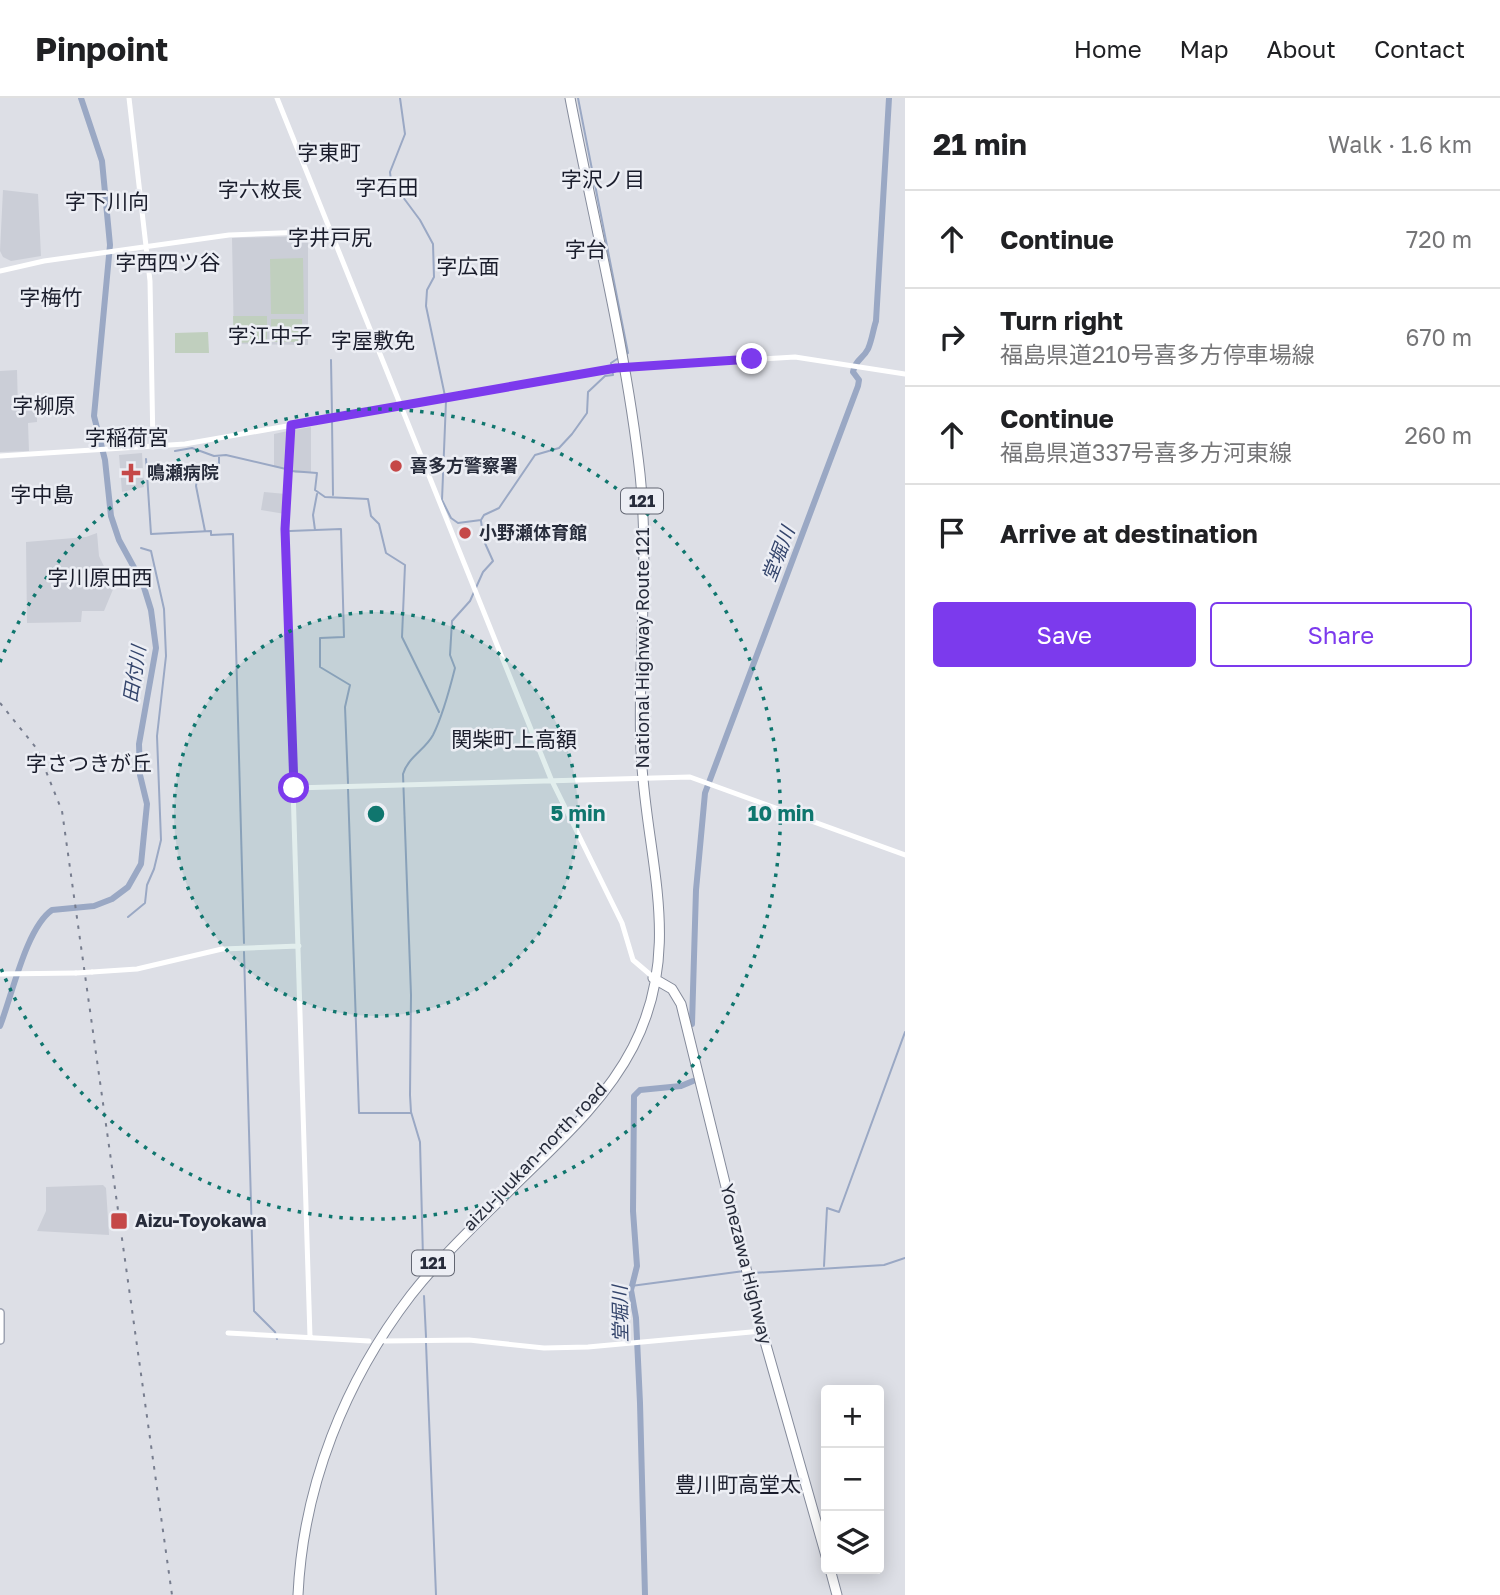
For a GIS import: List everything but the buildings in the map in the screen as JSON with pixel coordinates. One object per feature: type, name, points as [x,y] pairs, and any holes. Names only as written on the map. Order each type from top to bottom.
[{"type":"highway","name":"National Highway Route 121","points":[[570,98],[637,456],[643,523],[642,777],[662,934],[655,978]]},
{"type":"highway","name":"National Highway Route 121","points":[[655,978],[659,909]]},
{"type":"highway","name":"Yonezawa Highway","points":[[655,978],[672,989],[681,1004],[762,1331],[821,1538]]},
{"type":"highway","name":"aizu-juukan-north road","points":[[296,1595],[305,1530],[319,1474],[339,1418],[374,1350],[412,1294],[435,1267],[602,1096],[640,1033],[655,978]]},
{"type":"highway","points":[[831,1574],[837,1595]]},
{"type":"main road","points":[[0,1313],[0,1340]]},
{"type":"street","points":[[129,98],[151,300],[153,447]]},
{"type":"street","points":[[277,98],[551,779],[622,923],[633,960],[655,978]]},
{"type":"street","points":[[0,271],[229,234],[330,231]]},
{"type":"street","points":[[0,456],[153,447],[400,408],[622,367],[795,357],[905,374]]},
{"type":"street","points":[[291,425],[285,529],[310,1337]]},
{"type":"street","points":[[294,788],[690,777],[905,855]]},
{"type":"street","points":[[3,974],[137,969],[222,949],[299,946]]},
{"type":"street","points":[[384,1341],[469,1340],[544,1348],[636,1344],[762,1331]]},
{"type":"street","points":[[228,1333],[369,1341]]},
{"type":"shaded area","points":[[3,190],[38,194],[41,256],[11,261],[3,257],[0,251]]},
{"type":"shaded area","points":[[308,236],[308,345],[234,344],[232,238]]},
{"type":"shaded area","points":[[17,370],[18,409],[37,409],[37,422],[28,423],[29,451],[0,452],[0,371]]},
{"type":"shaded area","points":[[311,427],[311,473],[295,473],[292,470],[294,430]]},
{"type":"shaded area","points":[[288,431],[287,468],[274,467],[274,434]]},
{"type":"shaded area","name":"鳴瀬病院","points":[[142,453],[144,487],[122,492],[119,455]]},
{"type":"shaded area","points":[[264,492],[286,494],[285,514],[261,510]]},
{"type":"shaded area","points":[[97,533],[99,556],[114,587],[104,611],[82,611],[81,622],[27,623],[26,542],[86,537]]},
{"type":"shaded area","points":[[103,1185],[106,1188],[109,1235],[37,1231],[46,1211],[46,1187]]},
{"type":"green space","points":[[303,258],[304,314],[271,314],[270,259]]},
{"type":"green space","points":[[233,316],[267,316],[267,342],[234,343]]},
{"type":"green space","points":[[271,319],[302,319],[303,342],[271,342]]},
{"type":"green space","points":[[208,332],[209,353],[175,353],[175,333]]},
{"type":"waterway","name":"田付川","points":[[0,1026],[27,947],[43,919],[52,910],[94,906],[112,899],[128,887],[141,864],[147,804],[140,775],[139,744],[156,648],[151,610],[143,584],[119,540],[111,516],[105,460],[94,416],[110,245],[102,161],[81,98]]},
{"type":"waterway","points":[[400,98],[405,134],[390,172],[391,181],[420,220],[433,244],[434,277],[427,290],[426,306],[445,396]]},
{"type":"waterway","points":[[578,98],[628,353],[625,355]]},
{"type":"waterway","name":"堂堀川","points":[[692,1024],[696,890],[705,793],[858,386],[859,380],[853,372],[854,368],[869,346],[876,321],[889,98]]},
{"type":"waterway","points":[[446,401],[442,500],[451,518],[458,523],[481,520],[484,515],[499,508],[535,455],[559,448],[572,434],[587,413],[588,392],[605,376],[613,375],[611,363],[620,357]]},
{"type":"waterway","points":[[331,360],[332,415]]},
{"type":"waterway","points":[[332,420],[333,495]]},
{"type":"waterway","points":[[175,451],[192,448],[214,456],[226,455],[286,469]]},
{"type":"waterway","points":[[205,531],[196,486],[198,472],[219,464],[219,456]]},
{"type":"waterway","points":[[146,459],[151,534],[211,531],[211,535],[233,534],[244,943]]},
{"type":"waterway","points":[[291,471],[317,473],[315,490],[325,497],[368,499],[371,516],[379,524],[386,553],[405,565],[402,637],[439,712]]},
{"type":"waterway","points":[[315,530],[313,515],[317,494]]},
{"type":"waterway","points":[[423,1258],[420,1142],[411,1112],[410,1095],[411,995],[403,774],[433,735],[446,702],[455,668],[450,655],[452,621],[470,601],[483,572],[493,561],[484,541],[481,521]]},
{"type":"waterway","points":[[290,531],[341,529],[344,637],[320,638],[320,667],[350,685],[345,707],[348,783]]},
{"type":"waterway","points":[[128,917],[145,903],[147,885],[161,840],[157,736],[166,656],[164,609],[151,551],[141,548]]},
{"type":"waterway","points":[[348,789],[359,1113],[410,1113]]},
{"type":"waterway","points":[[244,952],[254,1311],[275,1332],[277,1339]]},
{"type":"waterway","points":[[824,1266],[827,1208],[839,1212],[905,1032]]},
{"type":"waterway","name":"堂堀川","points":[[645,1595],[640,1403],[636,1318],[631,1290],[637,1266],[633,1211],[634,1096],[640,1090],[681,1086],[693,1081]]},
{"type":"waterway","points":[[753,1273],[884,1265],[905,1258]]},
{"type":"waterway","points":[[631,1286],[744,1271]]},
{"type":"waterway","points":[[424,1296],[426,1337]]},
{"type":"waterway","points":[[426,1343],[436,1595]]},
{"type":"railway","points":[[0,703],[37,749],[62,811],[172,1595]]},
{"type":"place","name":"喜多方警察署","points":[[396,466]]},
{"type":"place","name":"鳴瀬病院","points":[[131,473]]},
{"type":"place","name":"小野瀬体育館","points":[[465,533]]},
{"type":"place","name":"Aizu-Toyokawa","points":[[119,1221]]},
{"type":"district","name":"字東町","points":[[329,153]]},
{"type":"district","name":"字沢ノ目","points":[[603,180]]},
{"type":"district","name":"字石田","points":[[387,188]]},
{"type":"district","name":"字六枚長","points":[[260,190]]},
{"type":"district","name":"字下川向","points":[[107,202]]},
{"type":"district","name":"字井戸尻","points":[[330,238]]},
{"type":"district","name":"字台","points":[[586,250]]},
{"type":"district","name":"字西四ツ谷","points":[[168,263]]},
{"type":"district","name":"字広面","points":[[468,267]]},
{"type":"district","name":"字梅竹","points":[[51,298]]},
{"type":"district","name":"字江中子","points":[[270,336]]},
{"type":"district","name":"字屋敷免","points":[[373,341]]},
{"type":"district","name":"字柳原","points":[[44,406]]},
{"type":"district","name":"字稲荷宮","points":[[127,438]]},
{"type":"district","name":"字中島","points":[[42,495]]},
{"type":"district","name":"字川原田西","points":[[100,578]]},
{"type":"district","name":"関柴町上高額","points":[[514,740]]},
{"type":"district","name":"字さつきが丘","points":[[89,764]]},
{"type":"district","name":"豊川町高堂太","points":[[738,1485]]},
{"type":"route","points":[[294,788],[285,529],[291,425],[616,368],[752,359]]}]
